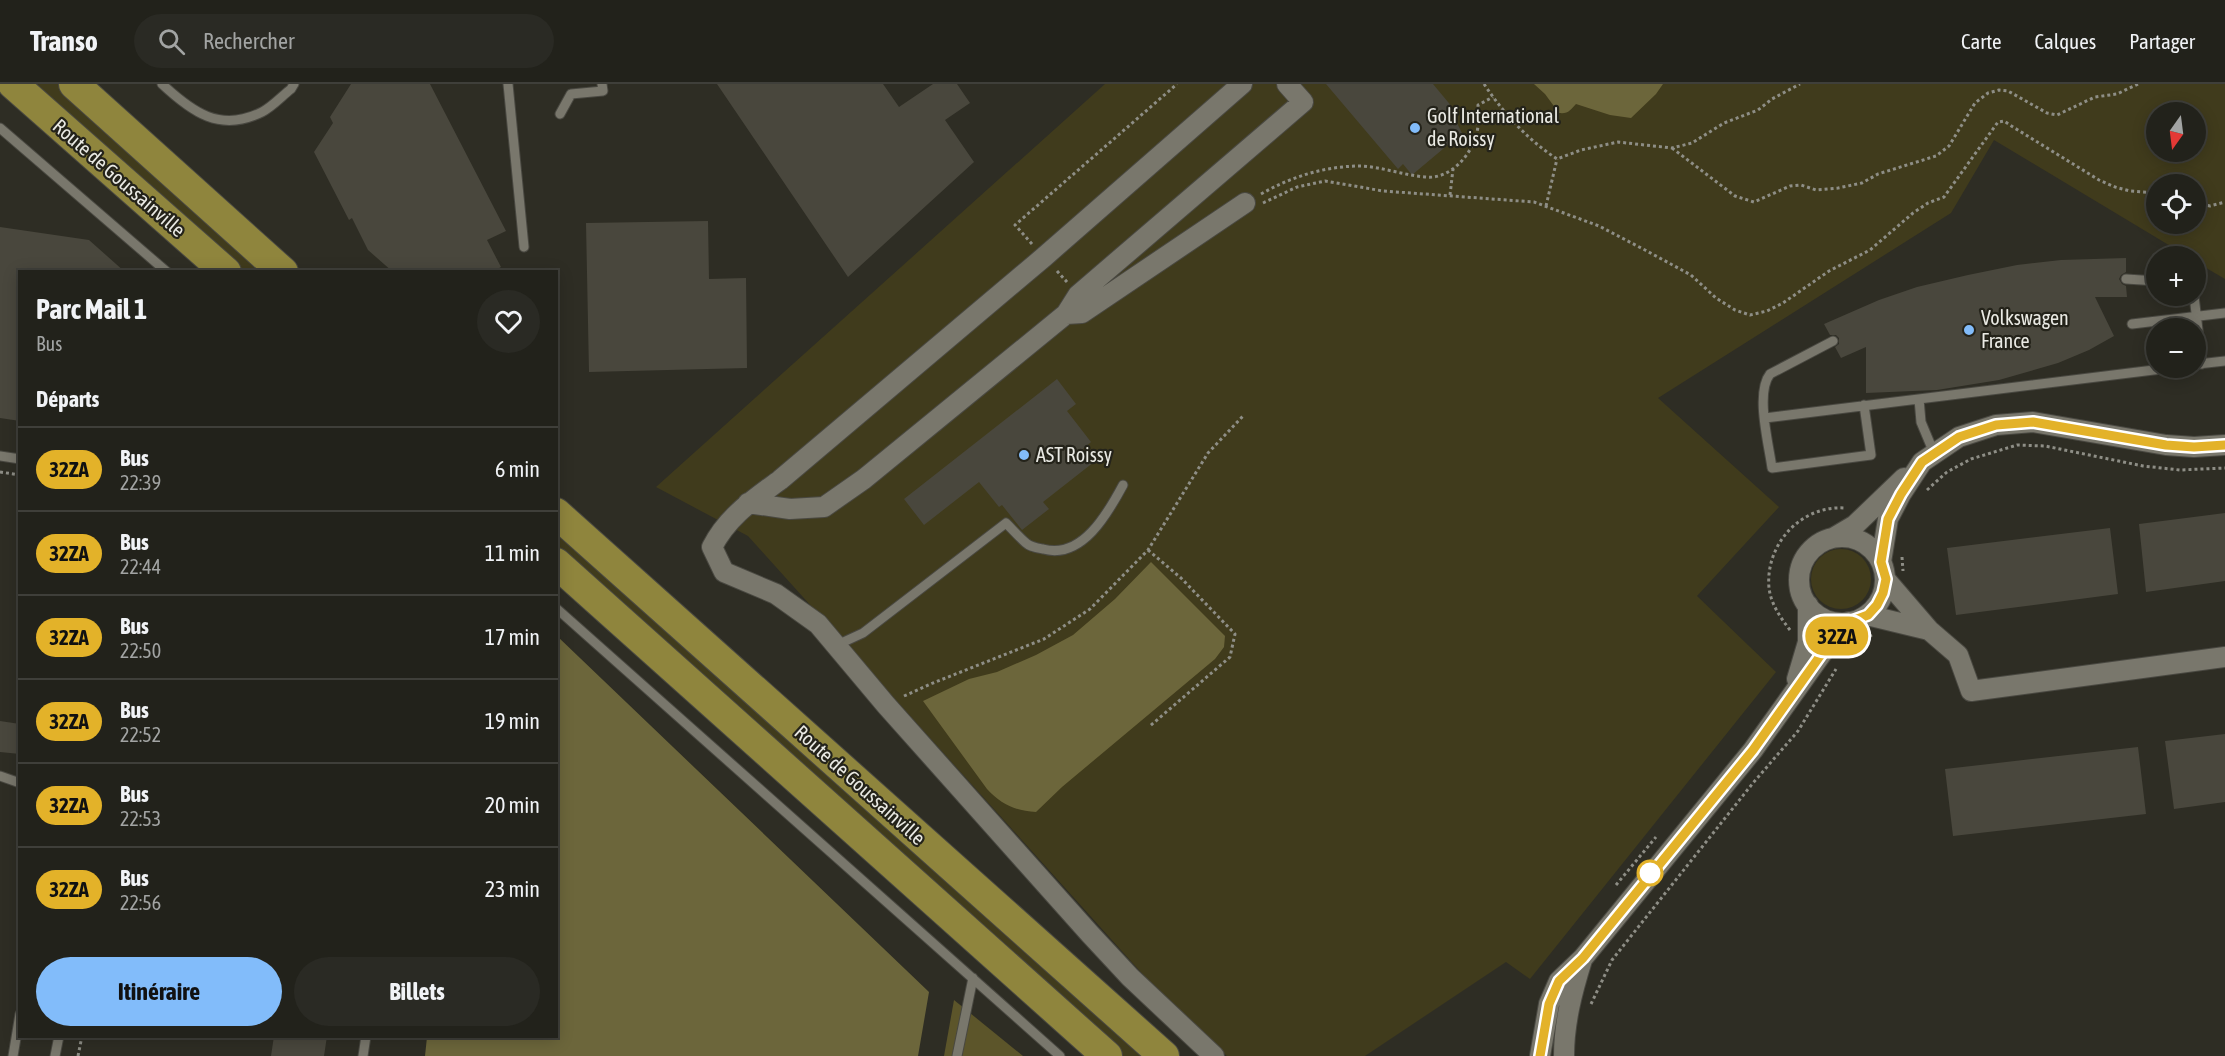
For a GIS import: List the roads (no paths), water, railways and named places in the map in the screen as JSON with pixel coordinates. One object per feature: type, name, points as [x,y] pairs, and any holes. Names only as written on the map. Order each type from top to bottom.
[{"type":"main road","name":"Route de Goussainville","points":[[13,84],[224,270]]},
{"type":"main road","name":"Route de Goussainville","points":[[74,84],[281,270]]},
{"type":"main road","name":"Route de Goussainville","points":[[558,515],[1164,1056]]},
{"type":"main road","name":"Route de Goussainville","points":[[558,565],[1107,1056]]},
{"type":"street","points":[[1209,1052],[1130,976],[886,705],[818,624],[776,594],[724,572],[712,547],[722,528],[748,503],[780,480],[1044,257],[1242,84]]},
{"type":"street","points":[[748,503],[790,509],[824,507],[864,479],[1066,314],[1078,295],[1303,102],[1287,84]]},
{"type":"street","points":[[1066,314],[1082,313],[1252,204]]},
{"type":"street","points":[[1929,630],[1858,618],[1826,620],[1808,605],[1801,593],[1799,579],[1802,564],[1809,552],[1820,543],[1855,525],[1928,457],[1959,437],[1996,425],[2033,422],[2166,445],[2194,447],[2225,445]]},
{"type":"street","points":[[1540,1056],[1549,1004],[1559,981],[1583,958],[1753,750],[1825,649],[1858,618],[1877,605],[1890,572],[1888,519],[1901,494],[1928,457]]},
{"type":"street","points":[[1833,537],[1848,537],[1862,541],[1873,550],[1929,630],[1958,655],[1971,691],[2225,657]]},
{"type":"street","points":[[1793,695],[1808,642],[1808,605]]},
{"type":"street","points":[[1564,1056],[1570,998],[1583,958]]},
{"type":"lane","points":[[162,84],[186,106],[213,120],[232,121],[262,112],[294,84]]},
{"type":"lane","points":[[508,84],[524,247]]},
{"type":"lane","points":[[560,114],[571,94],[603,91],[602,84]]},
{"type":"lane","points":[[0,128],[165,270]]},
{"type":"lane","points":[[2126,279],[2146,280]]},
{"type":"lane","points":[[2196,306],[2197,316]]},
{"type":"lane","points":[[2132,324],[2225,313]]},
{"type":"lane","points":[[1833,341],[1770,374],[1767,379],[1762,403],[1772,468],[1871,455],[1864,405]]},
{"type":"lane","points":[[2206,363],[2225,361]]},
{"type":"lane","points":[[1765,418],[2146,371]]},
{"type":"lane","points":[[1919,399],[1928,457]]},
{"type":"lane","points":[[0,456],[18,459]]},
{"type":"lane","points":[[837,645],[863,633],[1006,523],[1027,545],[1051,552],[1066,549],[1088,536],[1109,512],[1123,485]]},
{"type":"lane","points":[[558,610],[1060,1056]]},
{"type":"lane","points":[[0,776],[18,782]]},
{"type":"lane","points":[[957,1056],[973,978]]},
{"type":"lane","points":[[13,1056],[18,1026]]},
{"type":"lane","points":[[56,1056],[58,1038]]},
{"type":"lane","points":[[363,1056],[366,1038]]},
{"type":"place","name":"Golf International de Roissy","points":[[1415,128]]},
{"type":"place","name":"Volkswagen France","points":[[1969,330]]},
{"type":"place","name":"AST Roissy","points":[[1024,455]]}]
